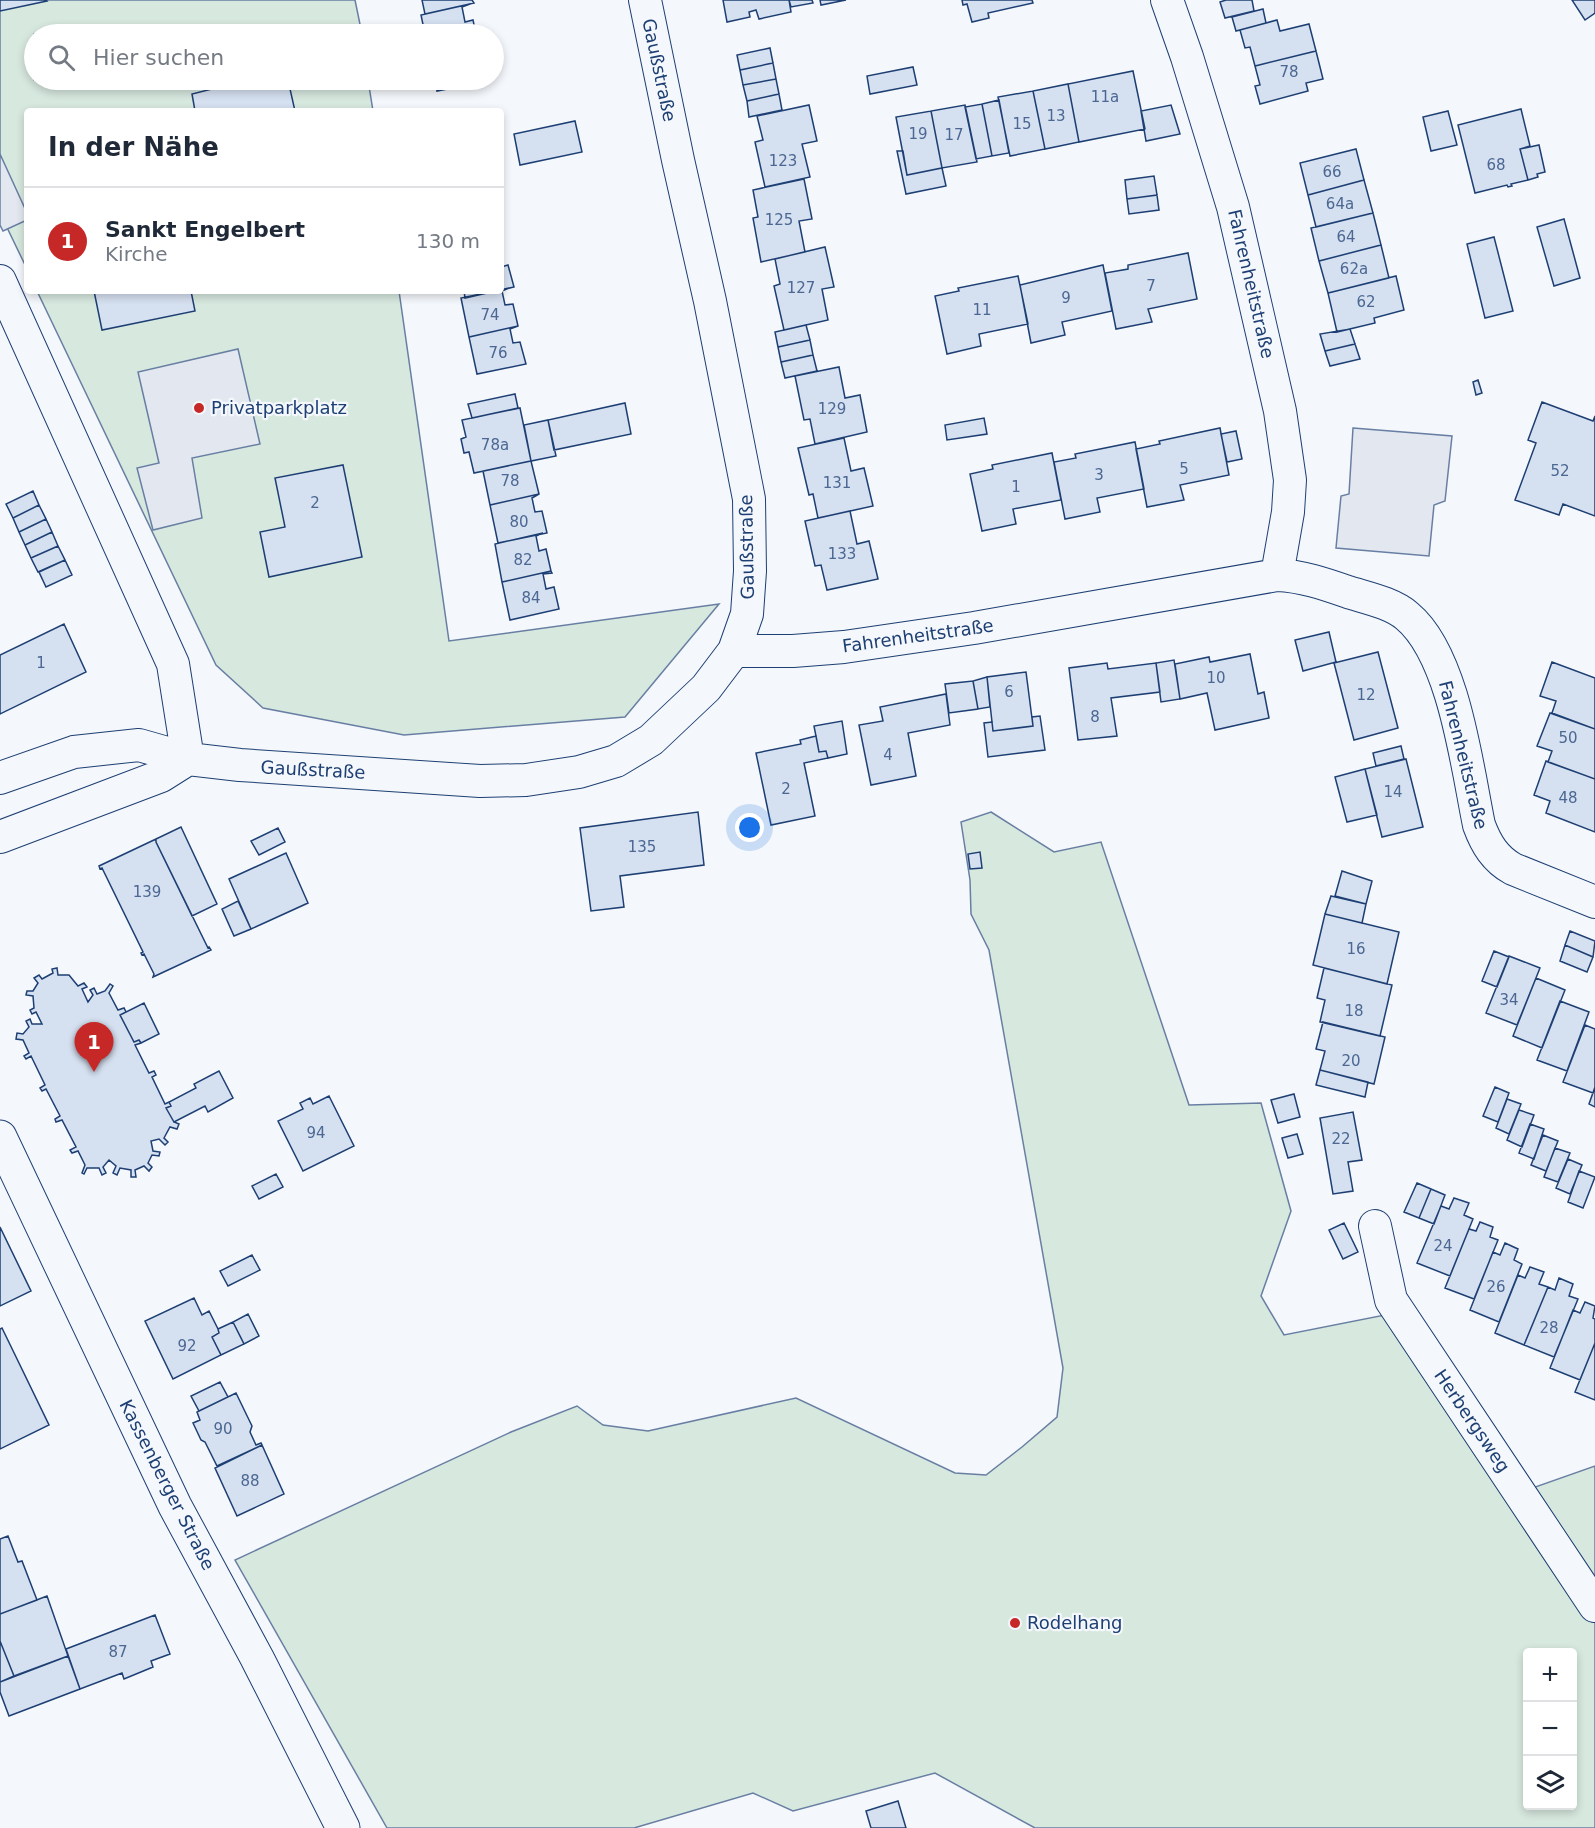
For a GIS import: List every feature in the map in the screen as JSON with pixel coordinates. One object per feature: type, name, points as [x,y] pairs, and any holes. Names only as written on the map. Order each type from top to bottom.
[{"type":"street","name":"Gaußstraße","points":[[0,778],[74,752],[139,745],[188,759],[240,765],[480,781],[526,780],[579,772],[616,761],[651,740],[706,688],[734,651],[747,614],[750,530],[748,499],[710,301],[645,0]]},
{"type":"street","name":"Fahrenheitstraße","points":[[1167,0],[1233,207],[1280,411],[1290,480],[1288,512],[1277,576]]},
{"type":"street","points":[[0,281],[173,664],[188,759],[161,776],[0,837]]},
{"type":"street","name":"Fahrenheitstraße","points":[[734,651],[793,651],[855,645],[974,628],[1277,576],[1294,576],[1326,584],[1406,615],[1416,625],[1440,662],[1452,697],[1479,825],[1493,853],[1503,864],[1513,869],[1595,902]]},
{"type":"street","name":"Kassenberger Straße","points":[[0,1137],[175,1506],[257,1658],[343,1828]]},
{"type":"street","name":"Herbergsweg","points":[[1375,1226],[1391,1300],[1595,1606]]},
{"type":"shaded area","points":[[0,0],[355,0],[360,24],[24,24],[24,90],[370,90],[373,108],[24,108],[24,263],[0,213]]},
{"type":"shaded area","points":[[0,154],[24,206],[24,221],[3,231],[0,225]]},
{"type":"shaded area","points":[[38,294],[399,294],[449,641],[719,604],[625,717],[404,735],[263,708],[216,665]]},
{"type":"shaded area","name":"Privatparkplatz","points":[[238,349],[260,444],[192,458],[202,518],[153,530],[137,468],[159,463],[138,372]]},
{"type":"shaded area","points":[[1353,428],[1452,436],[1445,501],[1434,505],[1429,556],[1336,548],[1341,496],[1349,494]]},
{"type":"shaded area","points":[[991,812],[1054,852],[1101,842],[1189,1105],[1261,1103],[1291,1211],[1261,1296],[1284,1335],[1410,1310],[1521,1492],[1595,1466],[1595,1828],[1035,1828],[935,1773],[793,1811],[753,1793],[634,1828],[387,1828],[235,1560],[511,1432],[577,1406],[603,1425],[648,1431],[796,1398],[955,1473],[986,1475],[1057,1417],[1063,1368],[989,950],[971,914],[970,880],[961,822]]},
{"type":"building","points":[[0,0],[46,0],[47,1],[0,11]]},
{"type":"building","points":[[422,0],[472,0],[474,3],[425,14]]},
{"type":"building","points":[[723,0],[789,0],[791,12],[759,19],[756,10],[749,12],[750,17],[727,22]]},
{"type":"building","points":[[789,0],[812,0],[813,3],[791,7]]},
{"type":"building","points":[[820,0],[846,0],[821,5]]},
{"type":"building","points":[[962,0],[1032,0],[1033,3],[988,13],[989,18],[972,22],[967,4],[963,5]]},
{"type":"building","points":[[1252,0],[1254,11],[1225,18],[1220,2]]},
{"type":"building","points":[[1572,0],[1595,0],[1595,13],[1585,20]]},
{"type":"building","points":[[470,4],[462,7],[465,22],[473,20],[474,24],[423,24],[421,15]]},
{"type":"building","points":[[1263,9],[1266,23],[1236,31],[1232,17]]},
{"type":"building","points":[[1277,20],[1280,31],[1309,24],[1316,51],[1255,66],[1250,47],[1245,48],[1240,30]]},
{"type":"building","points":[[770,48],[773,63],[740,70],[737,55]]},
{"type":"building","points":[[1316,51],[1323,79],[1306,83],[1308,91],[1260,104],[1255,86],[1260,85],[1255,66]]},
{"type":"building","points":[[773,63],[776,79],[743,85],[740,70]]},
{"type":"building","points":[[913,67],[917,85],[870,94],[867,76]]},
{"type":"building","points":[[1133,71],[1145,129],[1079,142],[1068,84]]},
{"type":"building","points":[[776,79],[779,94],[747,101],[743,85]]},
{"type":"building","points":[[1068,84],[1079,142],[1045,149],[1033,91]]},
{"type":"building","points":[[208,90],[290,90],[294,108],[194,108],[192,94]]},
{"type":"building","points":[[1033,91],[1045,149],[1010,156],[998,97]]},
{"type":"building","points":[[779,94],[782,110],[749,117],[747,101]]},
{"type":"building","points":[[999,100],[1009,153],[992,156],[982,104]]},
{"type":"building","points":[[982,104],[992,156],[976,159],[965,107]]},
{"type":"building","points":[[809,105],[817,141],[802,144],[810,177],[765,187],[755,142],[763,140],[757,116]]},
{"type":"building","points":[[965,105],[977,162],[942,168],[931,111]]},
{"type":"building","points":[[1171,105],[1180,134],[1146,141],[1141,111]]},
{"type":"building","points":[[1521,109],[1530,146],[1520,149],[1528,180],[1511,184],[1512,186],[1508,187],[1507,185],[1475,193],[1458,125]]},
{"type":"building","points":[[931,111],[942,168],[907,175],[896,117]]},
{"type":"building","points":[[1448,111],[1457,145],[1431,151],[1423,117]]},
{"type":"building","points":[[575,121],[582,152],[520,165],[514,134]]},
{"type":"building","points":[[1539,145],[1545,172],[1528,180],[1520,149]]},
{"type":"building","points":[[1356,149],[1364,180],[1308,195],[1300,163]]},
{"type":"building","points":[[897,151],[903,151],[907,175],[942,168],[946,186],[906,194]]},
{"type":"building","points":[[1154,176],[1157,195],[1127,199],[1125,180]]},
{"type":"building","points":[[804,179],[812,219],[799,221],[805,252],[761,262],[753,218],[758,217],[753,190]]},
{"type":"building","points":[[1364,180],[1373,213],[1316,227],[1308,195]]},
{"type":"building","points":[[1157,195],[1159,210],[1129,214],[1127,199]]},
{"type":"building","points":[[1373,213],[1381,245],[1319,261],[1311,228]]},
{"type":"building","points":[[1564,219],[1580,278],[1554,286],[1537,227]]},
{"type":"building","points":[[1494,237],[1513,311],[1485,318],[1467,244]]},
{"type":"building","points":[[1381,245],[1389,278],[1328,293],[1319,261]]},
{"type":"building","points":[[825,247],[834,287],[822,289],[828,320],[784,330],[774,286],[780,284],[775,259]]},
{"type":"building","points":[[1188,253],[1197,299],[1148,309],[1152,322],[1116,329],[1105,273],[1128,269],[1128,265]]},
{"type":"building","points":[[508,265],[514,287],[504,289],[504,266]]},
{"type":"building","points":[[1103,265],[1112,311],[1062,322],[1065,335],[1031,343],[1020,285]]},
{"type":"building","points":[[1018,276],[1028,324],[979,334],[981,346],[947,354],[935,296],[959,291],[958,288]]},
{"type":"building","points":[[1396,276],[1404,310],[1374,318],[1375,323],[1337,332],[1328,293]]},
{"type":"building","points":[[95,294],[192,294],[195,311],[102,330]]},
{"type":"building","points":[[464,294],[483,294],[465,298]]},
{"type":"building","points":[[480,294],[503,294],[505,305],[513,304],[518,326],[469,337],[461,298]]},
{"type":"building","points":[[806,325],[810,340],[778,347],[775,332]]},
{"type":"building","points":[[518,326],[510,329],[513,343],[520,342],[526,364],[477,374],[469,337]]},
{"type":"building","points":[[1350,329],[1355,344],[1325,351],[1320,334]]},
{"type":"building","points":[[810,340],[813,355],[781,362],[778,347]]},
{"type":"building","points":[[1355,344],[1360,359],[1330,366],[1325,351]]},
{"type":"building","points":[[813,355],[817,371],[785,378],[781,362]]},
{"type":"building","points":[[839,367],[845,398],[860,395],[867,432],[815,444],[810,419],[804,420],[795,376]]},
{"type":"building","points":[[1478,380],[1482,393],[1476,395],[1473,382]]},
{"type":"building","points":[[515,394],[518,408],[472,418],[468,404]]},
{"type":"building","points":[[1542,402],[1593,421],[1595,416],[1595,516],[1563,504],[1559,515],[1515,500],[1536,443],[1528,440]]},
{"type":"building","points":[[625,403],[631,434],[554,450],[548,420]]},
{"type":"building","points":[[520,408],[531,461],[474,473],[469,452],[464,453],[461,439],[466,437],[462,420]]},
{"type":"building","points":[[984,418],[987,434],[947,440],[945,425]]},
{"type":"building","points":[[548,420],[556,456],[531,461],[524,425]]},
{"type":"building","points":[[1220,428],[1229,475],[1180,485],[1184,500],[1147,507],[1136,449],[1160,444],[1159,441]]},
{"type":"building","points":[[1236,431],[1242,459],[1227,462],[1221,434]]},
{"type":"building","points":[[844,438],[851,471],[864,468],[873,506],[818,518],[813,494],[809,495],[798,448]]},
{"type":"building","points":[[1135,442],[1144,489],[1097,498],[1100,512],[1065,519],[1054,462],[1076,458],[1075,454]]},
{"type":"building","points":[[1052,453],[1061,500],[1013,509],[1016,524],[982,531],[970,474],[993,469],[992,465]]},
{"type":"building","points":[[531,461],[539,494],[490,505],[483,471]]},
{"type":"building","points":[[343,465],[362,557],[269,577],[260,532],[285,527],[275,478]]},
{"type":"building","points":[[33,491],[39,505],[13,518],[6,504]]},
{"type":"building","points":[[539,494],[532,498],[535,512],[542,511],[547,533],[498,543],[490,505]]},
{"type":"building","points":[[39,505],[46,519],[19,532],[13,518]]},
{"type":"building","points":[[850,511],[857,544],[869,541],[878,579],[827,590],[821,565],[815,566],[805,521]]},
{"type":"building","points":[[46,519],[52,532],[25,545],[19,532]]},
{"type":"building","points":[[52,532],[58,546],[31,558],[25,545]]},
{"type":"building","points":[[543,533],[536,536],[539,551],[546,549],[551,571],[502,582],[495,544]]},
{"type":"building","points":[[58,546],[65,560],[38,572],[31,558]]},
{"type":"building","points":[[65,560],[72,575],[46,587],[39,572]]},
{"type":"building","points":[[551,571],[552,573],[543,574],[546,589],[554,587],[559,609],[510,620],[502,582]]},
{"type":"building","points":[[64,624],[86,672],[0,714],[0,655]]},
{"type":"building","points":[[1329,632],[1336,662],[1303,671],[1295,640]]},
{"type":"building","points":[[1378,652],[1398,728],[1354,740],[1334,663]]},
{"type":"building","points":[[1250,654],[1258,694],[1264,692],[1269,718],[1215,730],[1207,693],[1180,699],[1175,664],[1209,657],[1210,662]]},
{"type":"building","points":[[1174,660],[1180,699],[1161,702],[1156,663]]},
{"type":"building","points":[[1552,662],[1595,678],[1595,729],[1552,713],[1556,701],[1540,696]]},
{"type":"building","points":[[1107,663],[1108,669],[1156,663],[1160,692],[1111,698],[1117,736],[1078,740],[1069,668]]},
{"type":"building","points":[[1026,672],[1033,726],[993,731],[987,677]]},
{"type":"building","points":[[987,677],[990,707],[978,709],[973,681]]},
{"type":"building","points":[[973,681],[978,709],[949,713],[945,684]]},
{"type":"building","points":[[946,694],[950,725],[908,733],[916,776],[871,785],[859,725],[883,721],[880,707]]},
{"type":"building","points":[[1550,713],[1595,729],[1595,779],[1548,762],[1552,751],[1537,746]]},
{"type":"building","points":[[1040,716],[1045,750],[988,757],[984,723],[992,722],[993,731],[1033,726],[1032,717]]},
{"type":"building","points":[[842,721],[847,754],[828,758],[826,751],[819,752],[814,726]]},
{"type":"building","points":[[816,736],[819,752],[826,751],[828,758],[804,763],[815,816],[771,825],[756,753],[801,744],[800,740]]},
{"type":"building","points":[[1401,746],[1404,759],[1376,766],[1373,753]]},
{"type":"building","points":[[1406,759],[1423,827],[1382,837],[1365,769]]},
{"type":"building","points":[[1546,761],[1595,779],[1595,832],[1546,813],[1550,801],[1534,795]]},
{"type":"building","points":[[1365,769],[1377,815],[1347,822],[1335,777]]},
{"type":"building","points":[[698,812],[704,865],[620,876],[624,907],[591,911],[580,828]]},
{"type":"building","points":[[181,827],[217,904],[192,916],[156,842],[156,839]]},
{"type":"building","points":[[278,828],[285,842],[259,855],[251,841]]},
{"type":"building","points":[[156,839],[208,948],[211,950],[153,977],[154,974],[144,954],[142,955],[143,952],[99,866]]},
{"type":"building","points":[[980,852],[982,868],[970,869],[968,854]]},
{"type":"building","points":[[286,853],[308,903],[251,929],[229,879]]},
{"type":"building","points":[[1342,871],[1372,881],[1366,904],[1335,896]]},
{"type":"building","points":[[1331,896],[1366,904],[1362,923],[1325,914]]},
{"type":"building","points":[[238,901],[251,929],[234,936],[222,909]]},
{"type":"building","points":[[1325,914],[1399,932],[1387,984],[1313,965]]},
{"type":"building","points":[[1570,931],[1595,941],[1593,957],[1565,945]]},
{"type":"building","points":[[1565,945],[1593,957],[1587,972],[1560,961]]},
{"type":"building","points":[[1494,951],[1509,957],[1497,987],[1482,981]]},
{"type":"building","points":[[1509,956],[1540,968],[1517,1025],[1486,1013]]},
{"type":"building","points":[[57,968],[58,975],[69,975],[78,986],[84,983],[87,987],[82,989],[88,1002],[93,995],[90,990],[94,988],[97,994],[105,991],[110,984],[113,986],[109,993],[118,1010],[124,1008],[126,1012],[120,1015],[134,1042],[139,1040],[141,1043],[135,1045],[149,1073],[154,1071],[156,1075],[152,1077],[165,1104],[169,1102],[171,1106],[166,1108],[174,1122],[179,1124],[177,1129],[170,1127],[164,1138],[168,1142],[165,1145],[159,1139],[151,1141],[153,1151],[160,1152],[159,1156],[152,1155],[148,1163],[152,1167],[149,1171],[144,1166],[135,1170],[136,1177],[131,1177],[131,1170],[120,1168],[117,1175],[113,1173],[116,1166],[109,1160],[103,1167],[106,1173],[102,1175],[99,1168],[87,1168],[84,1174],[82,1173],[85,1165],[78,1151],[72,1153],[70,1150],[76,1147],[62,1120],[56,1122],[55,1119],[60,1116],[46,1089],[42,1091],[40,1088],[45,1085],[31,1056],[26,1059],[24,1056],[29,1053],[23,1040],[16,1039],[17,1033],[23,1034],[29,1027],[26,1021],[30,1019],[32,1024],[42,1024],[36,1012],[32,1014],[30,1010],[34,1008],[33,996],[26,995],[27,991],[33,991],[38,983],[34,978],[39,975],[42,979],[53,973],[52,969]]},
{"type":"building","points":[[1324,968],[1392,985],[1380,1036],[1320,1022],[1325,1000],[1317,998]]},
{"type":"building","points":[[1536,978],[1565,990],[1542,1048],[1513,1036]]},
{"type":"building","points":[[1560,1001],[1589,1012],[1567,1071],[1537,1060]]},
{"type":"building","points":[[144,1003],[159,1034],[141,1043],[139,1040],[134,1042],[120,1015]]},
{"type":"building","points":[[1323,1022],[1385,1037],[1374,1084],[1320,1070],[1325,1051],[1316,1049]]},
{"type":"building","points":[[1585,1025],[1595,1029],[1595,1087],[1593,1093],[1563,1082]]},
{"type":"building","points":[[1320,1070],[1368,1082],[1365,1097],[1316,1085]]},
{"type":"building","points":[[219,1071],[233,1098],[208,1112],[205,1106],[174,1122],[166,1108],[171,1106],[169,1102],[196,1088],[194,1084]]},
{"type":"building","points":[[1495,1087],[1509,1093],[1498,1122],[1483,1116]]},
{"type":"building","points":[[1595,1087],[1595,1107],[1589,1104]]},
{"type":"building","points":[[1294,1094],[1300,1117],[1278,1123],[1271,1100]]},
{"type":"building","points":[[329,1096],[354,1146],[303,1171],[278,1121],[303,1109],[300,1103],[310,1098],[313,1104]]},
{"type":"building","points":[[1507,1099],[1521,1104],[1509,1134],[1496,1128]]},
{"type":"building","points":[[1519,1110],[1534,1115],[1522,1147],[1507,1140]]},
{"type":"building","points":[[1353,1112],[1362,1160],[1348,1162],[1353,1191],[1333,1194],[1320,1118]]},
{"type":"building","points":[[1530,1124],[1544,1129],[1534,1159],[1519,1153]]},
{"type":"building","points":[[1297,1134],[1303,1154],[1288,1158],[1282,1138]]},
{"type":"building","points":[[1543,1135],[1558,1141],[1546,1171],[1531,1165]]},
{"type":"building","points":[[1555,1148],[1570,1153],[1558,1182],[1544,1177]]},
{"type":"building","points":[[1568,1159],[1582,1165],[1570,1194],[1556,1188]]},
{"type":"building","points":[[1579,1171],[1595,1177],[1583,1208],[1568,1202]]},
{"type":"building","points":[[276,1174],[283,1187],[259,1199],[252,1186]]},
{"type":"building","points":[[1417,1183],[1431,1189],[1419,1218],[1404,1212]]},
{"type":"building","points":[[1431,1189],[1445,1195],[1434,1224],[1419,1218]]},
{"type":"building","points":[[1454,1198],[1469,1203],[1464,1215],[1473,1219],[1450,1276],[1417,1263],[1441,1206],[1449,1209]]},
{"type":"building","points":[[1480,1222],[1493,1227],[1490,1237],[1498,1240],[1474,1299],[1445,1288],[1469,1229],[1476,1231]]},
{"type":"building","points":[[1344,1223],[1358,1252],[1343,1259],[1329,1230]]},
{"type":"building","points":[[0,1227],[31,1291],[0,1306]]},
{"type":"building","points":[[1505,1243],[1518,1249],[1514,1260],[1522,1264],[1499,1322],[1470,1310],[1493,1252],[1500,1255]]},
{"type":"building","points":[[252,1255],[260,1270],[228,1286],[220,1271]]},
{"type":"building","points":[[1530,1267],[1544,1272],[1539,1284],[1548,1287],[1524,1345],[1495,1333],[1518,1275],[1525,1278]]},
{"type":"building","points":[[1559,1278],[1573,1284],[1569,1296],[1578,1299],[1554,1357],[1524,1345],[1548,1287],[1555,1290]]},
{"type":"building","points":[[194,1298],[202,1315],[209,1311],[218,1329],[219,1333],[212,1337],[221,1355],[173,1379],[145,1321]]},
{"type":"building","points":[[1585,1302],[1595,1306],[1593,1318],[1595,1319],[1595,1343],[1580,1380],[1550,1368],[1573,1310],[1580,1313]]},
{"type":"building","points":[[248,1314],[259,1336],[244,1344],[233,1322]]},
{"type":"building","points":[[233,1322],[244,1344],[221,1355],[212,1337],[219,1333],[218,1329]]},
{"type":"building","points":[[2,1328],[49,1425],[0,1449],[0,1329]]},
{"type":"building","points":[[1595,1343],[1595,1400],[1575,1392]]},
{"type":"building","points":[[220,1382],[228,1397],[199,1411],[191,1396]]},
{"type":"building","points":[[236,1393],[252,1426],[250,1432],[256,1445],[261,1443],[262,1445],[217,1466],[193,1423],[200,1420],[197,1412]]},
{"type":"building","points":[[262,1445],[284,1494],[237,1516],[215,1468]]},
{"type":"building","points":[[8,1536],[18,1562],[22,1561],[37,1600],[0,1614],[0,1539]]},
{"type":"building","points":[[47,1596],[68,1656],[14,1676],[0,1641],[0,1614]]},
{"type":"building","points":[[155,1615],[170,1654],[151,1661],[153,1667],[124,1679],[122,1673],[80,1689],[66,1649]]},
{"type":"building","points":[[0,1641],[14,1676],[0,1682]]},
{"type":"building","points":[[68,1656],[80,1689],[9,1716],[0,1692],[0,1682]]},
{"type":"building","points":[[898,1801],[906,1828],[871,1828],[866,1811]]},
{"type":"place","name":"Privatparkplatz","points":[[199,408]]},
{"type":"place","name":"Sankt Engelbert","points":[[94,1072]]},
{"type":"place","name":"Rodelhang","points":[[1015,1623]]}]
